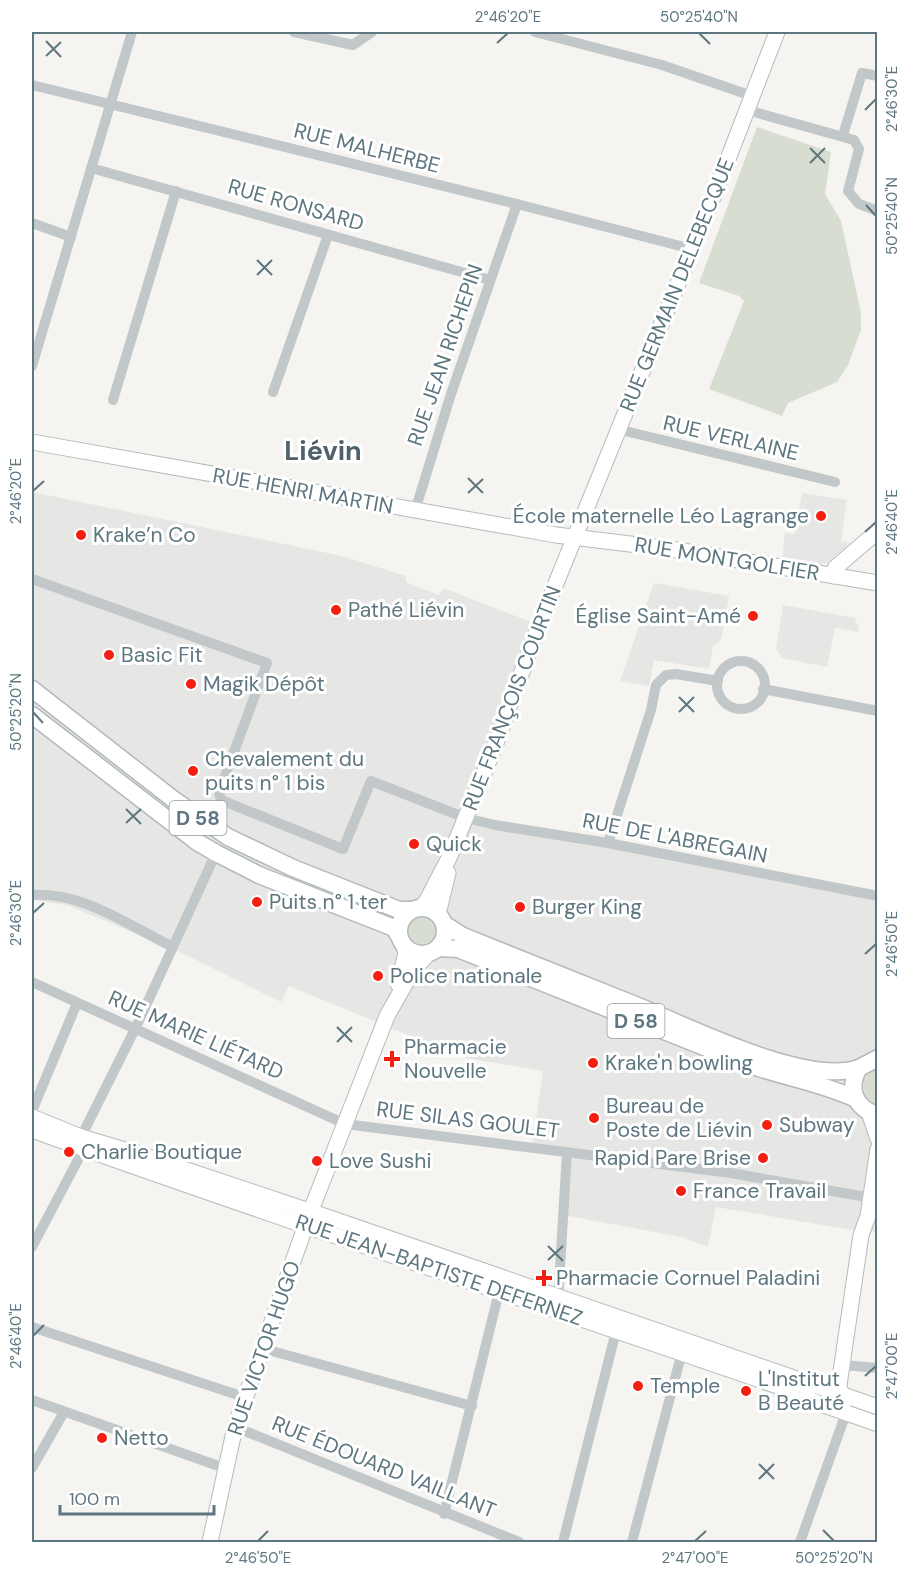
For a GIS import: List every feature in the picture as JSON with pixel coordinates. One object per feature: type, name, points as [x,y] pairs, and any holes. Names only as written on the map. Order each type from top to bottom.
[{"type":"main road","name":"D 58","points":[[32,689],[181,805],[228,837],[293,868],[399,910],[416,908]]},
{"type":"main road","name":"D 58","points":[[32,715],[197,842],[253,872],[394,928],[402,941]]},
{"type":"main road","points":[[416,908],[441,919],[446,932],[433,951],[415,953],[402,941],[401,921],[416,908]]},
{"type":"main road","name":"D 58","points":[[441,919],[460,943],[731,1044],[791,1064],[856,1099]]},
{"type":"main road","name":"D 58","points":[[433,951],[460,943]]},
{"type":"main road","points":[[873,1114],[856,1099],[853,1087],[859,1068],[877,1057]]},
{"type":"main road","name":"D 58","points":[[820,1078],[859,1068]]},
{"type":"street","points":[[32,366],[132,32]]},
{"type":"street","points":[[294,32],[353,45],[372,32]]},
{"type":"street","points":[[535,32],[662,65],[749,103],[854,140],[859,149],[848,191],[859,204],[878,211]]},
{"type":"street","name":"RUE GERMAIN DELEBECQUE","points":[[575,538],[777,32]]},
{"type":"street","points":[[843,135],[861,73],[878,76]]},
{"type":"street","name":"RUE MALHERBE","points":[[32,85],[515,208],[692,249]]},
{"type":"street","name":"RUE RONSARD","points":[[91,168],[490,280]]},
{"type":"street","points":[[113,400],[176,191]]},
{"type":"street","name":"RUE JEAN RICHEPIN","points":[[415,511],[451,394],[515,208]]},
{"type":"street","points":[[32,223],[71,237]]},
{"type":"street","points":[[273,392],[328,235]]},
{"type":"street","name":"RUE VERLAINE","points":[[618,429],[835,482]]},
{"type":"street","name":"RUE HENRI MARTIN","points":[[32,442],[575,538]]},
{"type":"street","points":[[834,576],[836,568],[878,531]]},
{"type":"street","name":"RUE MONTGOLFIER","points":[[575,538],[671,549],[878,583]]},
{"type":"street","name":"RUE FRANÇOIS COURTIN","points":[[449,858],[575,538]]},
{"type":"street","name":"RUE DE L'ABREGAIN","points":[[32,579],[267,663],[219,792],[221,800],[228,805],[343,849],[371,782],[466,818],[495,825],[608,843],[878,896]]},
{"type":"street","points":[[746,661],[762,671],[763,689],[760,701],[749,708],[736,709],[725,702],[719,693],[718,681],[728,665],[746,661]]},
{"type":"street","points":[[608,843],[656,685],[666,675],[676,674],[718,681]]},
{"type":"street","points":[[763,689],[878,711]]},
{"type":"street","points":[[32,1247],[216,853]]},
{"type":"street","points":[[416,908],[426,902],[449,858]]},
{"type":"street","points":[[441,919],[449,858]]},
{"type":"street","points":[[32,895],[53,893],[77,900],[171,946]]},
{"type":"street","points":[[308,1219],[390,1011],[404,966],[402,941]]},
{"type":"street","points":[[390,1011],[413,969],[433,951]]},
{"type":"street","name":"RUE MARIE LIÉTARD","points":[[32,982],[345,1124]]},
{"type":"street","points":[[32,1111],[77,1003]]},
{"type":"street","points":[[873,1114],[878,1137]]},
{"type":"street","name":"RUE JEAN-BAPTISTE DEFERNEZ","points":[[32,1117],[82,1143]]},
{"type":"street","name":"RUE SILAS GOULET","points":[[345,1124],[731,1173],[872,1198]]},
{"type":"street","name":"RUE JEAN-BAPTISTE DEFERNEZ","points":[[32,1130],[82,1143],[558,1304],[878,1407]]},
{"type":"street","points":[[800,1542],[846,1413],[840,1395],[843,1365],[861,1235],[872,1198],[878,1149]]},
{"type":"street","points":[[558,1304],[567,1152]]},
{"type":"street","name":"RUE JEAN-BAPTISTE DEFERNEZ","points":[[308,1219],[499,1292],[558,1304],[619,1330],[878,1424]]},
{"type":"street","name":"RUE VICTOR HUGO","points":[[210,1542],[235,1427],[244,1397],[308,1219]]},
{"type":"street","points":[[444,1514],[499,1292]]},
{"type":"street","points":[[32,1327],[244,1397]]},
{"type":"street","points":[[563,1542],[614,1339],[619,1330]]},
{"type":"street","points":[[261,1348],[472,1406]]},
{"type":"street","points":[[632,1542],[682,1352]]},
{"type":"street","points":[[843,1365],[878,1368]]},
{"type":"street","points":[[32,1400],[227,1470]]},
{"type":"street","points":[[32,1468],[64,1412]]},
{"type":"street","name":"RUE ÉDOUARD VAILLANT","points":[[235,1427],[444,1514],[519,1542]]},
{"type":"shaded area","points":[[757,127],[831,152],[825,194],[841,221],[861,313],[861,330],[848,365],[837,382],[788,403],[782,416],[709,389],[744,301],[739,296],[699,283]]},
{"type":"shaded area","points":[[32,492],[342,556],[406,576],[406,582],[439,595],[443,588],[539,625],[466,817],[877,896],[877,1232],[852,1230],[716,1207],[708,1247],[681,1237],[563,1215],[567,1152],[532,1147],[543,1071],[466,1058],[449,1043],[435,1041],[430,1044],[289,986],[281,1002],[180,952],[67,905],[32,900]]},
{"type":"shaded area","name":"École maternelle Léo Lagrange","points":[[802,493],[847,500],[841,541],[850,543],[828,562],[819,565],[782,559],[785,533],[795,534]]},
{"type":"shaded area","points":[[654,583],[729,596],[721,640],[713,646],[709,669],[654,660],[649,686],[620,681]]},
{"type":"shaded area","points":[[783,605],[856,618],[855,623],[859,624],[858,632],[835,628],[827,667],[782,658],[776,649]]},
{"type":"shaded area","points":[[423,914],[435,918],[439,930],[435,942],[423,946],[411,942],[407,930],[411,918]]},
{"type":"shaded area","points":[[877,1068],[877,1108],[866,1100],[864,1081]]},
{"type":"place","name":"École maternelle Léo Lagrange","points":[[821,516]]},
{"type":"place","name":"Krake’n Co","points":[[81,535]]},
{"type":"place","name":"Pathé Liévin","points":[[336,610]]},
{"type":"place","name":"Église Saint-Amé","points":[[753,616]]},
{"type":"place","name":"Basic Fit","points":[[109,655]]},
{"type":"place","name":"Magik Dépôt","points":[[191,684]]},
{"type":"place","name":"Chevalement du puits n° 1 bis","points":[[193,771]]},
{"type":"place","name":"Quick","points":[[414,844]]},
{"type":"place","name":"Puits n° 1 ter","points":[[257,902]]},
{"type":"place","name":"Burger King","points":[[520,907]]},
{"type":"place","name":"Police nationale","points":[[378,976]]},
{"type":"place","name":"Pharmacie Nouvelle","points":[[392,1059]]},
{"type":"place","name":"Krake'n bowling","points":[[593,1063]]},
{"type":"place","name":"Bureau de Poste de Liévin","points":[[594,1118]]},
{"type":"place","name":"Subway","points":[[767,1125]]},
{"type":"place","name":"Charlie Boutique","points":[[69,1152]]},
{"type":"place","name":"Rapid Pare Brise","points":[[763,1158]]},
{"type":"place","name":"Love Sushi","points":[[317,1161]]},
{"type":"place","name":"France Travail","points":[[681,1191]]},
{"type":"place","name":"Pharmacie Cornuel Paladini","points":[[544,1278]]},
{"type":"place","name":"Temple","points":[[638,1386]]},
{"type":"place","name":"L'Institut B Beauté","points":[[746,1391]]},
{"type":"place","name":"Netto","points":[[102,1438]]},
{"type":"district","name":"Liévin","points":[[323,451]]}]
